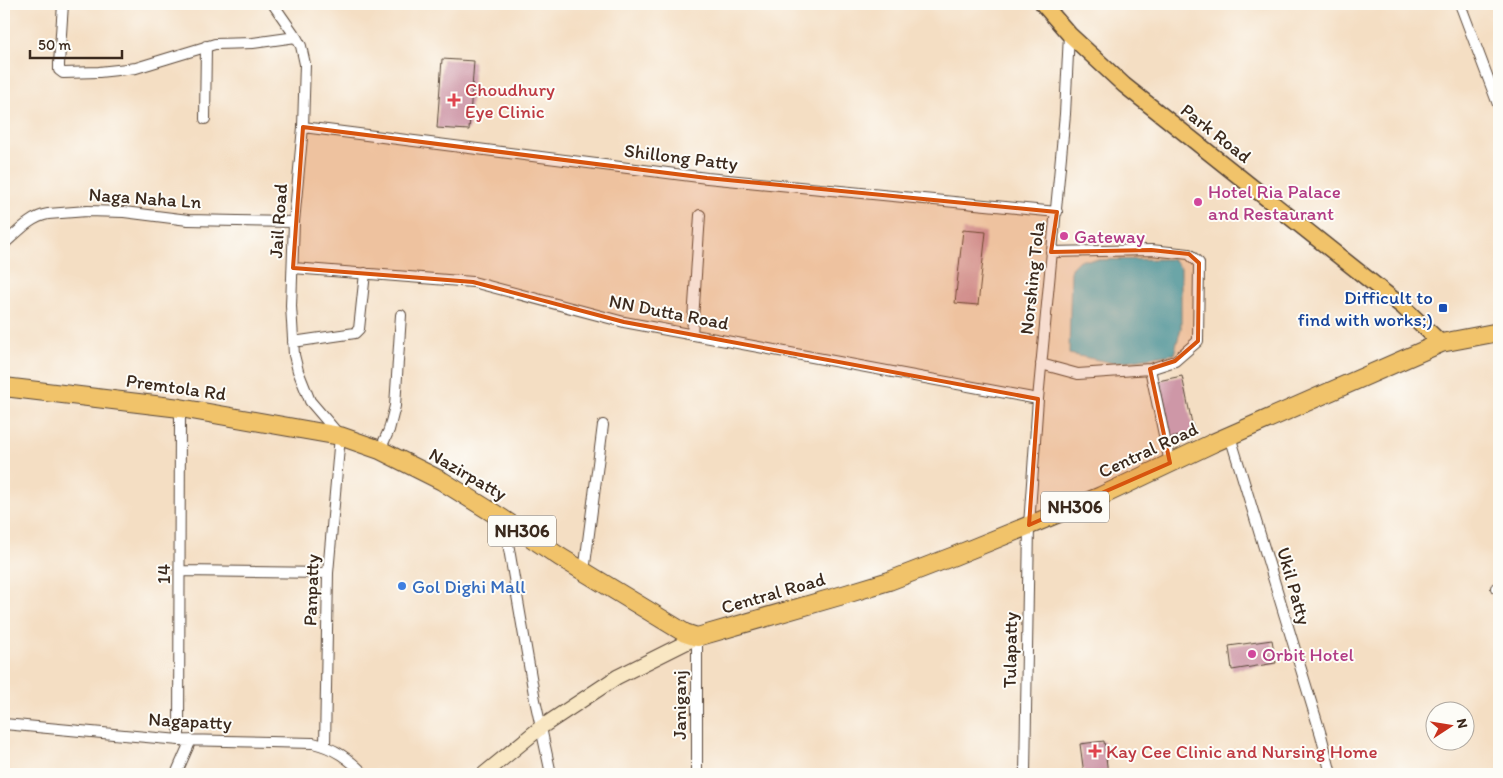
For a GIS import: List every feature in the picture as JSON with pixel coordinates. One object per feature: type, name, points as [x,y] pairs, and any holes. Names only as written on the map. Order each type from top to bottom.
[{"type":"highway","name":"NH306","points":[[1441,343],[1499,332]]},
{"type":"highway","name":"Central Road","points":[[697,637],[889,581],[1029,526],[1101,496],[1230,436],[1441,343]]},
{"type":"highway","name":"Premtola Rd","points":[[4,387],[180,408],[340,436]]},
{"type":"highway","name":"Nazirpatty","points":[[340,436],[380,450],[442,481],[503,518],[584,572],[685,633],[697,637]]},
{"type":"main road","name":"Park Road","points":[[1043,4],[1069,34],[1124,85],[1403,307],[1441,343]]},
{"type":"street","points":[[63,4],[58,64],[59,70],[63,74],[136,68],[215,44],[253,43],[296,37]]},
{"type":"street","name":"Jail Road","points":[[273,4],[301,46],[305,64],[303,127],[294,222],[291,306],[293,342],[298,371],[310,401],[340,436]]},
{"type":"street","points":[[1460,4],[1499,107]]},
{"type":"street","name":"Norshing Tola","points":[[1029,526],[1038,399],[1065,114],[1069,34]]},
{"type":"street","points":[[205,118],[206,46]]},
{"type":"street","name":"Shillong Patty","points":[[303,127],[707,178],[1057,212]]},
{"type":"street","name":"Naga Naha Ln","points":[[4,244],[29,222],[41,215],[87,211],[124,212],[188,220],[294,222]]},
{"type":"street","points":[[692,335],[700,215]]},
{"type":"street","points":[[1042,364],[1078,374],[1150,369],[1175,361],[1198,341],[1199,263],[1189,254],[1151,250],[1052,252]]},
{"type":"street","name":"NN Dutta Road","points":[[293,268],[473,282],[582,312],[692,335],[1038,399]]},
{"type":"street","points":[[293,342],[355,333],[359,329],[365,273]]},
{"type":"street","points":[[380,450],[389,430],[395,406],[401,315]]},
{"type":"street","points":[[1150,369],[1170,463]]},
{"type":"street","name":"14","points":[[179,740],[180,408]]},
{"type":"street","points":[[584,572],[603,425]]},
{"type":"street","name":"Panpatty","points":[[325,746],[328,574],[340,436]]},
{"type":"street","name":"Ukil Patty","points":[[1230,436],[1321,735],[1331,774]]},
{"type":"street","points":[[503,518],[540,728],[551,774]]},
{"type":"street","name":"Tulapatty","points":[[1026,774],[1029,526]]},
{"type":"street","points":[[180,571],[328,574]]},
{"type":"street","points":[[484,774],[540,728],[617,677],[697,637]]},
{"type":"street","name":"Janiganj","points":[[697,637],[697,774]]},
{"type":"street","name":"Nagapatty","points":[[4,724],[179,740],[304,742],[325,746],[338,751],[364,774]]},
{"type":"street","points":[[176,774],[191,740]]},
{"type":"highlighted area","points":[[303,127],[707,178],[1057,212],[1051,252],[1151,250],[1189,254],[1199,263],[1198,341],[1175,361],[1150,369],[1170,463],[1029,525],[1038,399],[624,322],[473,282],[293,268]]},
{"type":"water","points":[[1172,259],[1181,268],[1181,328],[1174,354],[1113,363],[1069,354],[1071,268],[1079,260]]},
{"type":"building","points":[[442,59],[474,61],[469,130],[437,128]]},
{"type":"building","points":[[963,230],[986,232],[978,305],[955,303]]},
{"type":"building","points":[[1182,376],[1194,433],[1170,438],[1158,381]]},
{"type":"building","name":"Orbit Hotel","points":[[1272,640],[1276,663],[1232,670],[1229,646]]},
{"type":"building","points":[[1104,741],[1108,774],[1084,774],[1080,744]]},
{"type":"place","name":"Choudhury Eye Clinic","points":[[454,100]]},
{"type":"place","name":"Hotel Ria Palace and Restaurant","points":[[1198,202]]},
{"type":"place","name":"Gateway","points":[[1064,236]]},
{"type":"place","name":"Difficult to find with works;)","points":[[1443,308]]},
{"type":"place","name":"Gol Dighi Mall","points":[[402,586]]},
{"type":"place","name":"Orbit Hotel","points":[[1252,654]]},
{"type":"place","name":"Kay Cee Clinic and Nursing Home","points":[[1095,751]]}]
